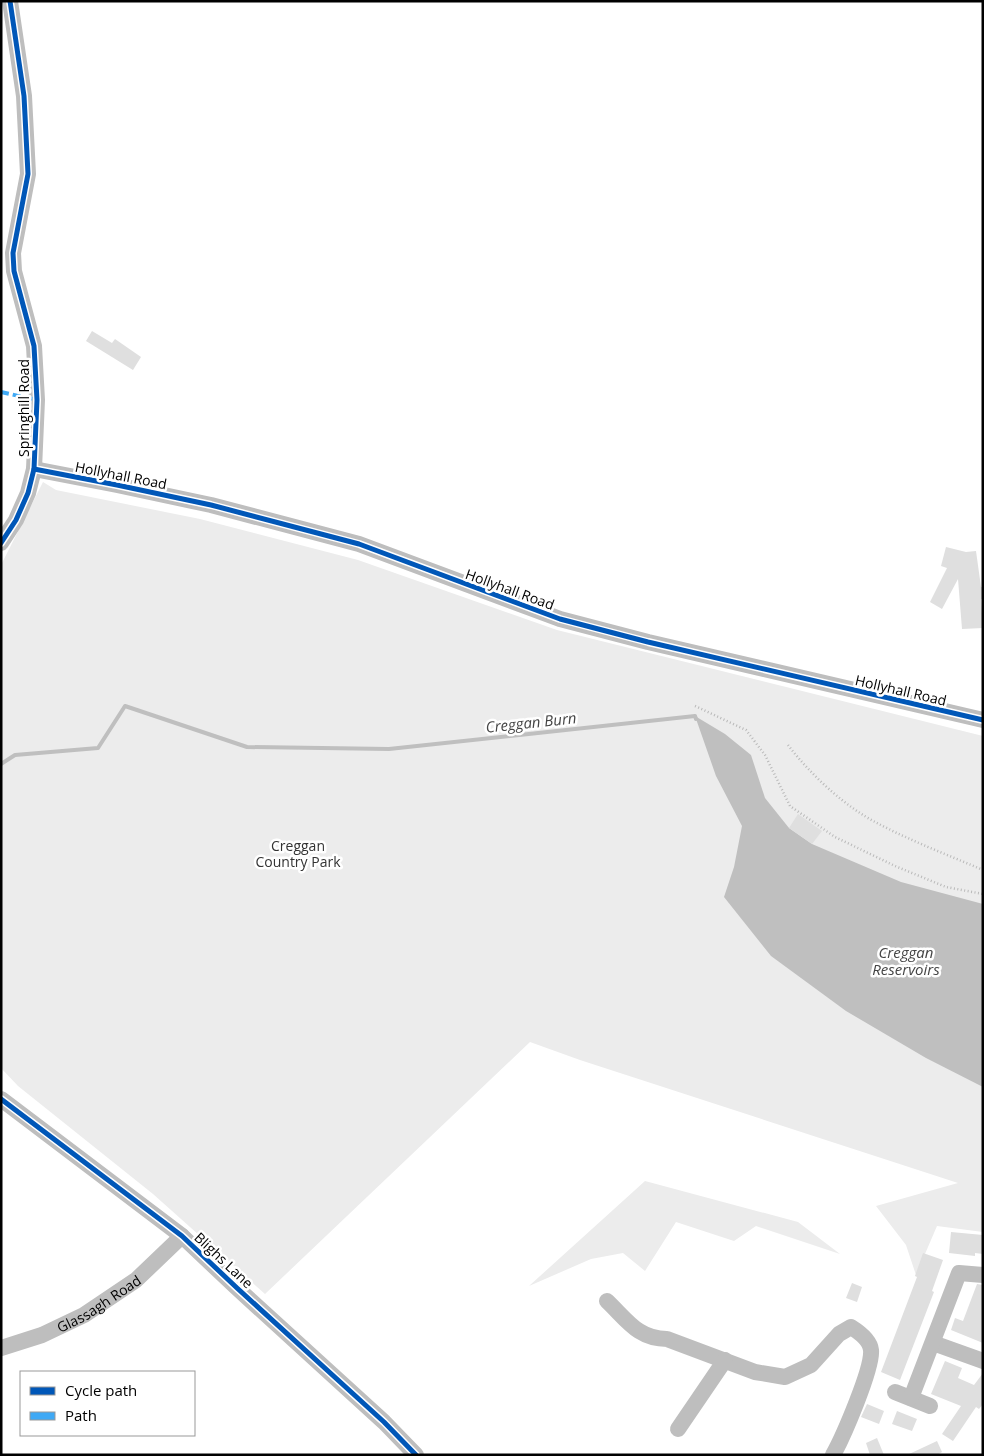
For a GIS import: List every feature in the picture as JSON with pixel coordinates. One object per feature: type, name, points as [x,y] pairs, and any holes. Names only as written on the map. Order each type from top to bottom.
[{"type":"street","name":"Springhill Road","points":[[1,543],[28,494],[34,470],[37,400],[34,346],[14,271],[13,253],[28,174],[24,96],[10,1]]},
{"type":"street","name":"Hollyhall Road","points":[[34,470],[211,505],[359,544],[560,618],[648,642],[983,720]]},
{"type":"street","name":"Blighs Lane","points":[[1,1099],[182,1236],[384,1422],[416,1455]]},
{"type":"street","name":"Glassagh Road","points":[[1,1348],[42,1336],[84,1315],[136,1280],[182,1236]]},
{"type":"street","points":[[911,1398],[959,1273],[983,1275]]},
{"type":"street","points":[[607,1301],[638,1331],[653,1339],[667,1339],[755,1372],[786,1377],[811,1365],[839,1334],[851,1327],[862,1334],[871,1348],[870,1362],[842,1440],[834,1455]]},
{"type":"street","points":[[933,1343],[983,1361]]},
{"type":"street","points":[[678,1429],[725,1360]]},
{"type":"street","points":[[895,1392],[930,1406]]},
{"type":"path","points":[[695,706],[746,730],[765,755],[790,806],[835,837],[895,866],[946,887],[983,894]]},
{"type":"path","points":[[788,745],[821,782],[845,802],[876,823],[983,870]]},
{"type":"green space","name":"Creggan Country Park","points":[[43,482],[56,490],[200,519],[358,560],[557,630],[983,736],[983,1232],[937,1226],[916,1275],[906,1245],[876,1206],[958,1183],[530,1042],[265,1294],[153,1194],[18,1086],[1,1068],[1,565]]},
{"type":"green space","points":[[645,1181],[798,1222],[840,1254],[756,1226],[734,1241],[676,1222],[645,1271],[623,1253],[591,1259],[529,1286]]},
{"type":"water","name":"Creggan Reservoirs","points":[[695,716],[725,734],[751,755],[765,798],[789,828],[812,844],[901,882],[983,904],[983,1087],[926,1058],[846,1011],[771,956],[724,897],[734,867],[742,826],[716,776]]},
{"type":"building","points":[[92,331],[112,343],[115,339],[141,357],[133,370],[86,341]]},
{"type":"building","points":[[946,547],[966,552],[976,551],[981,587],[983,587],[983,599],[981,599],[983,628],[962,629],[958,579],[942,609],[930,602],[947,568],[941,566]]},
{"type":"building","points":[[798,814],[822,831],[812,844],[789,828]]},
{"type":"building","points":[[951,1232],[983,1235],[983,1254],[975,1253],[975,1256],[949,1253]]},
{"type":"building","points":[[923,1253],[943,1260],[932,1291],[934,1292],[900,1380],[881,1372],[917,1277],[915,1276]]},
{"type":"building","points":[[852,1283],[862,1287],[857,1302],[846,1298]]},
{"type":"building","points":[[977,1284],[983,1285],[983,1343],[951,1330],[955,1318],[963,1321]]},
{"type":"building","points":[[945,1361],[962,1368],[958,1378],[974,1385],[983,1373],[983,1404],[979,1409],[976,1407],[953,1441],[942,1434],[961,1406],[931,1394]]},
{"type":"building","points":[[867,1404],[884,1411],[879,1424],[861,1417]]},
{"type":"building","points":[[897,1411],[917,1419],[912,1431],[892,1424]]},
{"type":"building","points":[[877,1438],[884,1455],[870,1455],[866,1443]]},
{"type":"building","points":[[937,1441],[942,1452],[937,1455],[907,1455]]},
{"type":"waterway","name":"Creggan Burn","points":[[1,764],[15,755],[98,748],[125,706],[247,747],[389,749],[695,716],[696,719]]},
{"type":"marked path","points":[[1,392],[37,400]]},
{"type":"cycle path","points":[[1,543],[16,520],[28,493],[34,469],[37,400],[34,346],[14,271],[13,253],[28,174],[24,96],[10,1]]},
{"type":"cycle path","points":[[34,469],[211,505],[359,544],[560,619],[648,642],[983,720]]},
{"type":"cycle path","points":[[1,1099],[182,1236],[384,1422],[416,1455]]}]
